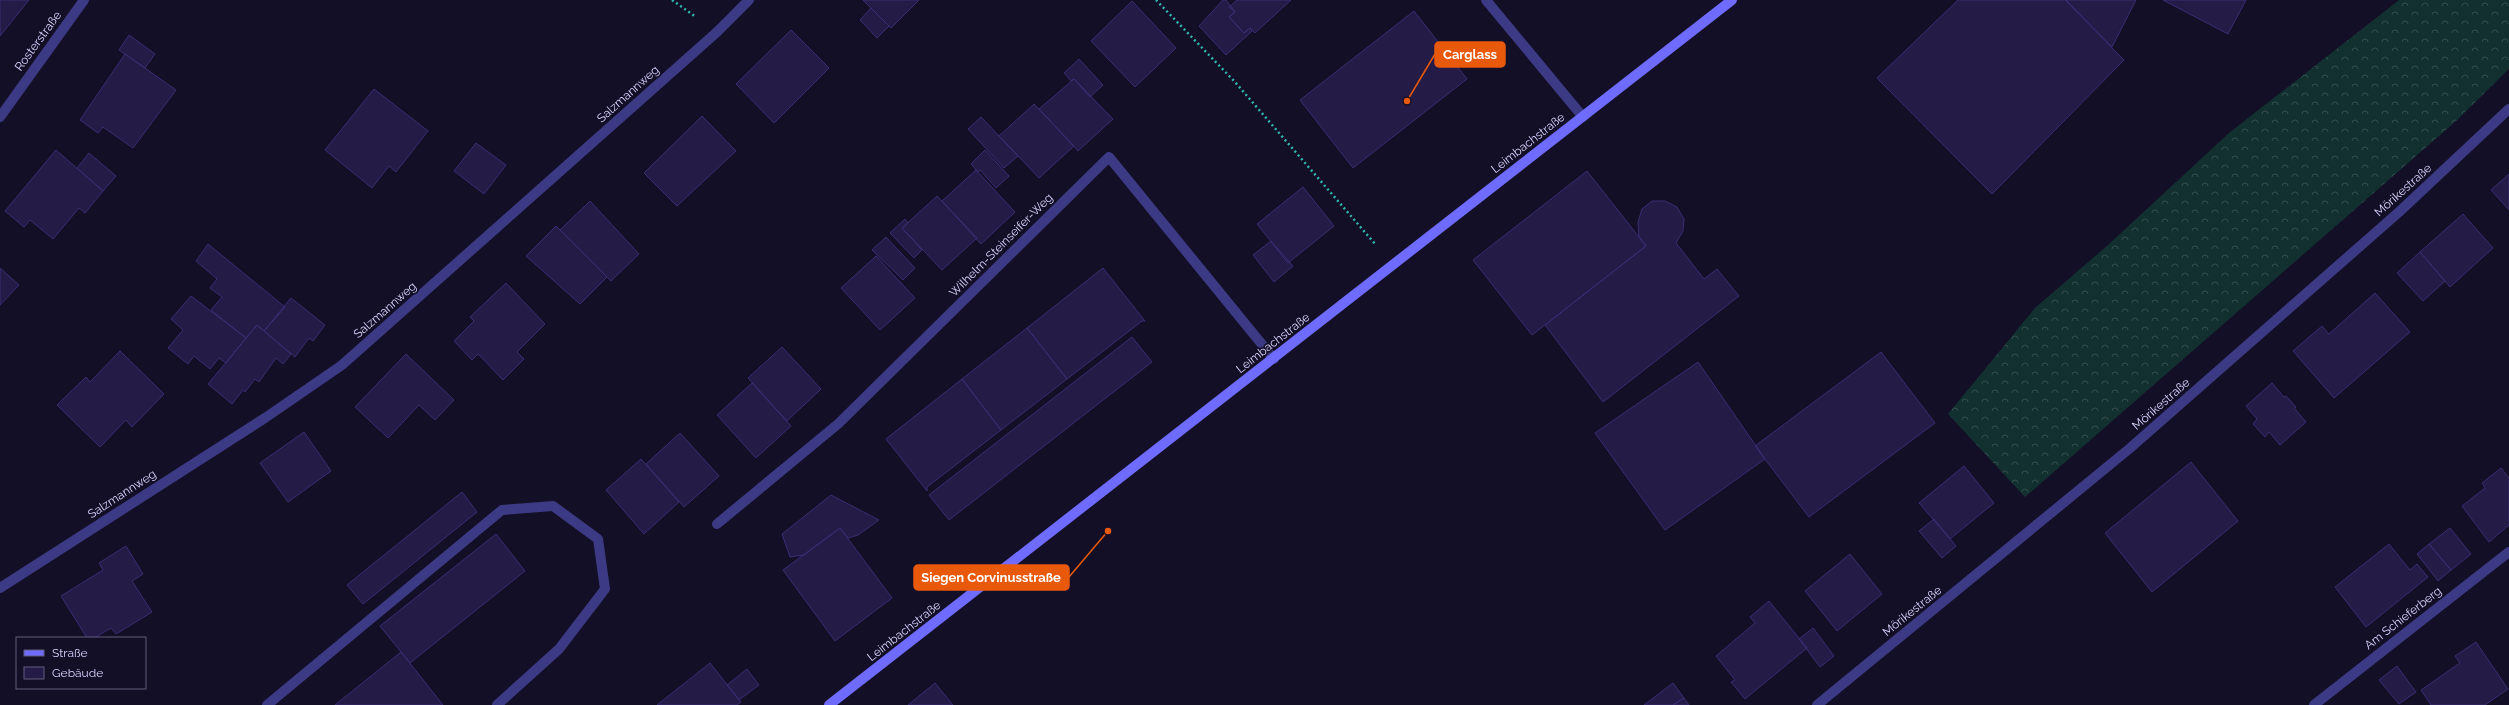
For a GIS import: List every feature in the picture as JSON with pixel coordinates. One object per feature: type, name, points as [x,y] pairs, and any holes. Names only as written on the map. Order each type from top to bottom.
[{"type":"main road","name":"Leimbachstraße","points":[[829,705],[1732,0]]},
{"type":"street","name":"Rosterstraße","points":[[0,117],[84,0]]},
{"type":"street","name":"Salzmannweg","points":[[0,588],[265,418],[342,365],[711,38],[749,0]]},
{"type":"street","points":[[1486,0],[1583,117]]},
{"type":"street","name":"Mörikestraße","points":[[1817,705],[2129,449],[2399,212],[2509,109]]},
{"type":"street","name":"Wilhelm-Steinseifer-Weg","points":[[717,524],[838,424],[1109,157],[1274,359]]},
{"type":"street","points":[[267,705],[502,510],[553,506],[598,539],[605,589],[559,650],[497,705]]},
{"type":"street","name":"Am Schieferberg","points":[[2314,705],[2509,552]]},
{"type":"path","points":[[1156,0],[1236,82],[1367,235]]},
{"type":"green space","points":[[2399,0],[2509,0],[2509,69],[2455,122],[2025,497],[1948,414],[2035,308],[2108,245],[2229,133]]},
{"type":"building","points":[[0,0],[29,0],[0,36]]},
{"type":"building","points":[[863,0],[919,0],[891,28]]},
{"type":"building","points":[[1223,0],[1226,0],[1235,12],[1229,17],[1244,33],[1250,28],[1252,31],[1226,55],[1199,26]]},
{"type":"building","points":[[1237,0],[1291,0],[1255,33],[1250,28],[1244,33],[1229,17],[1235,12],[1229,7]]},
{"type":"building","points":[[1958,0],[2065,0],[2124,60],[1992,194],[1877,78]]},
{"type":"building","points":[[2066,0],[2136,0],[2112,47]]},
{"type":"building","points":[[2163,0],[2246,0],[2228,34]]},
{"type":"building","points":[[1132,1],[1176,48],[1135,87],[1091,41]]},
{"type":"building","points":[[871,8],[889,26],[877,38],[860,20]]},
{"type":"building","points":[[1414,11],[1467,79],[1353,168],[1300,100]]},
{"type":"building","points":[[791,30],[829,68],[774,123],[736,84]]},
{"type":"building","points":[[129,35],[155,54],[145,68],[119,50]]},
{"type":"building","points":[[125,54],[176,90],[133,148],[103,127],[98,133],[80,120]]},
{"type":"building","points":[[1079,59],[1103,85],[1090,97],[1074,79],[1071,81],[1064,73]]},
{"type":"building","points":[[1074,79],[1113,119],[1078,151],[1039,109]]},
{"type":"building","points":[[374,89],[428,131],[396,172],[389,166],[372,188],[325,150]]},
{"type":"building","points":[[1034,104],[1074,146],[1039,178],[999,136]]},
{"type":"building","points":[[702,116],[736,151],[677,206],[644,173]]},
{"type":"building","points":[[981,117],[1018,156],[1004,168],[968,129]]},
{"type":"building","points":[[476,143],[506,165],[484,194],[454,171]]},
{"type":"building","points":[[56,150],[103,191],[85,213],[79,208],[53,239],[30,220],[24,227],[5,211]]},
{"type":"building","points":[[985,150],[1009,176],[996,188],[980,170],[978,172],[971,164]]},
{"type":"building","points":[[89,153],[116,176],[103,191],[77,168]]},
{"type":"building","points":[[976,170],[1015,212],[981,244],[942,201]]},
{"type":"building","points":[[1587,171],[1646,246],[1532,335],[1473,260]]},
{"type":"building","points":[[2509,174],[2509,210],[2491,190]]},
{"type":"building","points":[[1303,187],[1334,226],[1288,263],[1257,224]]},
{"type":"building","points":[[937,196],[977,238],[942,270],[902,228]]},
{"type":"building","points":[[590,201],[639,254],[611,281],[560,230]]},
{"type":"building","points":[[1652,201],[1665,201],[1677,207],[1684,219],[1683,231],[1676,243],[1704,279],[1717,269],[1739,296],[1603,402],[1545,325],[1646,246],[1639,237],[1638,222],[1642,209]]},
{"type":"building","points":[[2463,214],[2493,248],[2450,287],[2420,252]]},
{"type":"building","points":[[905,219],[908,223],[902,228],[922,250],[914,258],[890,233]]},
{"type":"building","points":[[556,226],[607,277],[580,304],[526,256]]},
{"type":"building","points":[[886,237],[915,268],[903,280],[872,250]]},
{"type":"building","points":[[1271,241],[1293,266],[1274,282],[1253,255]]},
{"type":"building","points":[[208,244],[285,307],[264,331],[257,325],[246,338],[211,310],[222,297],[210,288],[217,279],[196,261]]},
{"type":"building","points":[[2420,252],[2445,281],[2423,301],[2397,273]]},
{"type":"building","points":[[876,256],[915,298],[880,330],[841,288]]},
{"type":"building","points":[[0,268],[19,285],[0,305]]},
{"type":"building","points":[[1103,268],[1145,321],[1142,321],[1067,379],[1027,328]]},
{"type":"building","points":[[506,283],[545,324],[517,352],[524,359],[503,380],[478,354],[472,360],[454,341],[474,321],[470,317]]},
{"type":"building","points":[[2375,293],[2410,332],[2334,398],[2293,351],[2322,326],[2329,334]]},
{"type":"building","points":[[191,296],[246,338],[226,363],[219,358],[210,369],[194,356],[188,364],[168,348],[183,330],[171,319]]},
{"type":"building","points":[[291,298],[325,325],[313,341],[309,338],[295,357],[264,331]]},
{"type":"building","points":[[257,325],[291,354],[283,364],[276,358],[259,382],[255,379],[245,392],[243,390],[232,404],[208,384]]},
{"type":"building","points":[[1027,328],[1067,379],[1001,430],[962,379]]},
{"type":"building","points":[[1132,337],[1152,362],[949,520],[929,495]]},
{"type":"building","points":[[782,347],[821,389],[787,421],[748,378]]},
{"type":"building","points":[[120,351],[164,394],[132,427],[126,420],[100,447],[57,405],[86,377],[90,382]]},
{"type":"building","points":[[1881,352],[1935,423],[1809,517],[1755,446]]},
{"type":"building","points":[[406,354],[454,400],[435,420],[419,405],[388,438],[355,407]]},
{"type":"building","points":[[1698,362],[1765,459],[1665,530],[1595,433]]},
{"type":"building","points":[[962,379],[1001,430],[927,487],[927,491],[886,439]]},
{"type":"building","points":[[752,383],[791,426],[756,458],[717,415]]},
{"type":"building","points":[[2272,383],[2284,397],[2286,396],[2296,407],[2294,408],[2306,422],[2280,445],[2269,432],[2265,437],[2253,424],[2257,419],[2246,406]]},
{"type":"building","points":[[304,432],[331,471],[288,502],[260,463]]},
{"type":"building","points":[[680,433],[719,476],[684,507],[646,464]]},
{"type":"building","points":[[641,459],[679,502],[644,534],[606,490]]},
{"type":"building","points":[[2191,462],[2238,521],[2152,592],[2105,533]]},
{"type":"building","points":[[1964,466],[1994,503],[1950,539],[1919,503]]},
{"type":"building","points":[[2501,468],[2509,478],[2509,525],[2489,542],[2462,506],[2485,488],[2482,483]]},
{"type":"building","points":[[462,492],[477,512],[363,604],[347,585]]},
{"type":"building","points":[[831,495],[879,520],[858,535],[848,538],[840,528],[804,555],[790,557],[782,534]]},
{"type":"building","points":[[1934,519],[1956,546],[1942,558],[1919,531]]},
{"type":"building","points":[[840,528],[892,598],[835,641],[783,570]]},
{"type":"building","points":[[2450,528],[2471,554],[2451,570],[2429,544]]},
{"type":"building","points":[[496,534],[525,571],[410,663],[380,626]]},
{"type":"building","points":[[2389,544],[2410,570],[2417,564],[2428,577],[2366,627],[2335,587]]},
{"type":"building","points":[[2429,544],[2451,570],[2438,581],[2417,554]]},
{"type":"building","points":[[126,546],[143,574],[132,581],[152,612],[116,634],[111,628],[96,637],[86,637],[61,596],[103,570],[99,563]]},
{"type":"building","points":[[1850,554],[1882,594],[1837,631],[1805,591]]},
{"type":"building","points":[[1769,601],[1807,648],[1745,699],[1731,682],[1735,680],[1716,656],[1755,623],[1750,617]]},
{"type":"building","points":[[1813,628],[1834,656],[1820,667],[1799,639]]},
{"type":"building","points":[[2476,642],[2508,689],[2485,705],[2431,705],[2421,690],[2460,663],[2455,656]]},
{"type":"building","points":[[401,652],[443,705],[335,705]]},
{"type":"building","points":[[710,663],[741,702],[737,705],[657,705]]},
{"type":"building","points":[[2397,666],[2416,692],[2399,704],[2379,680]]},
{"type":"building","points":[[747,669],[759,685],[739,700],[727,685]]},
{"type":"building","points":[[935,683],[953,705],[908,705]]},
{"type":"building","points":[[1673,683],[1684,698],[1673,705],[1644,705]]},
{"type":"building","points":[[1684,698],[1689,705],[1673,705]]},
{"type":"place","name":"Carglass","points":[[1407,101]]},
{"type":"place","name":"Siegen Corvinusstraße","points":[[1108,531]]}]
